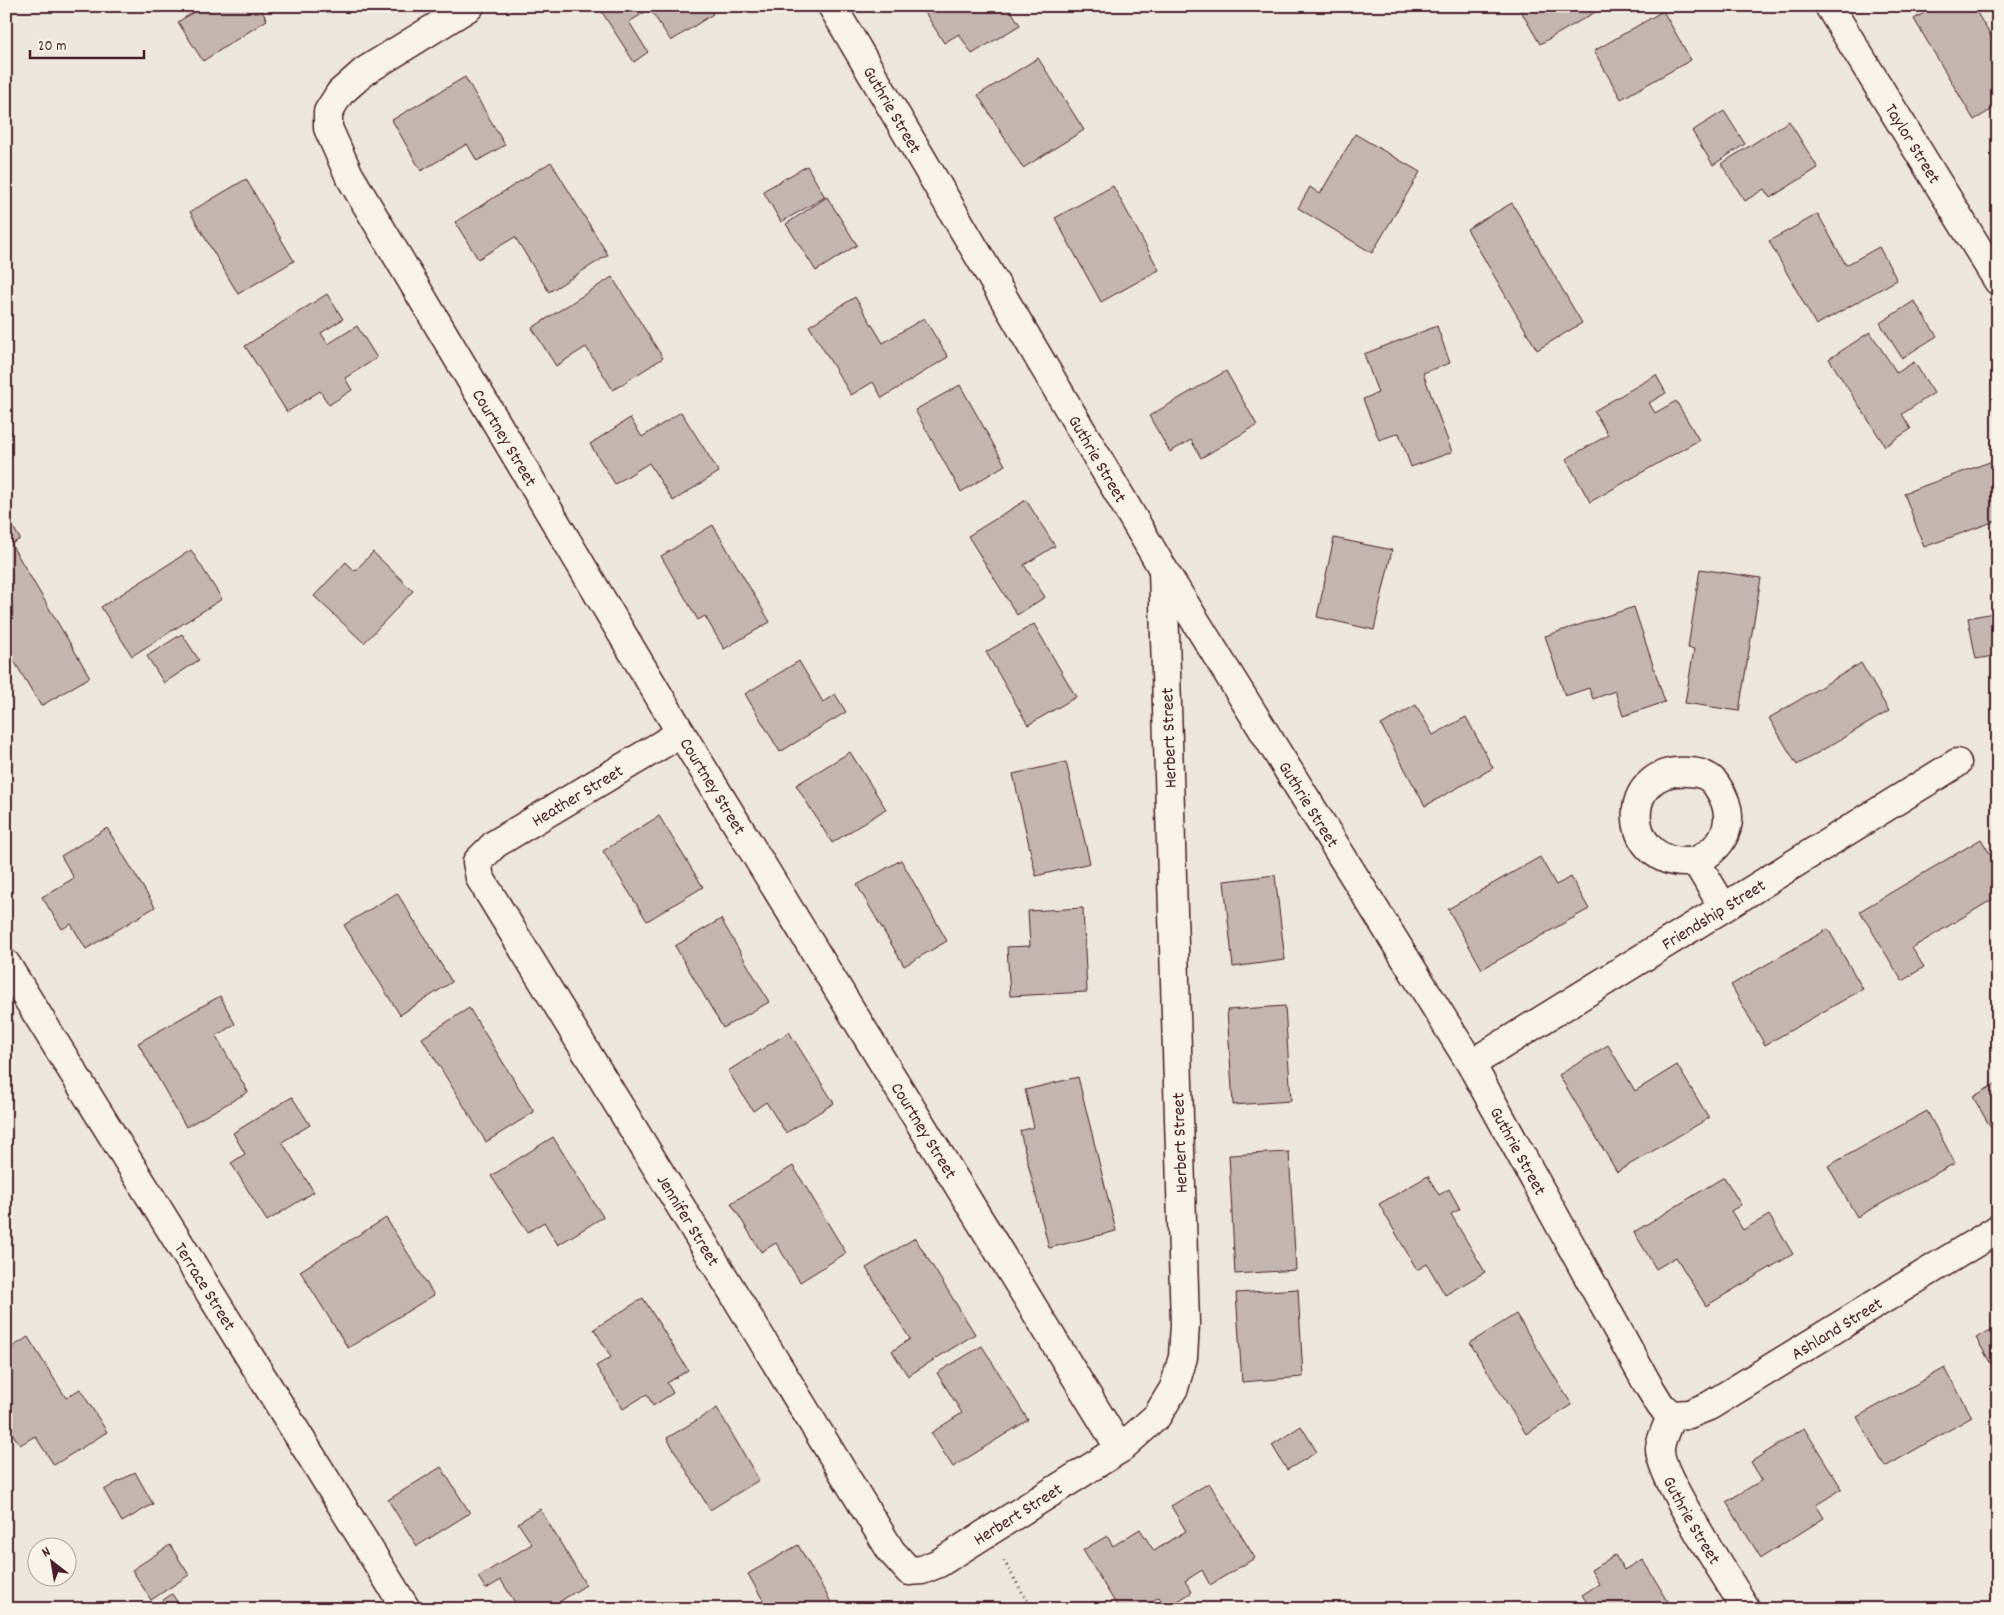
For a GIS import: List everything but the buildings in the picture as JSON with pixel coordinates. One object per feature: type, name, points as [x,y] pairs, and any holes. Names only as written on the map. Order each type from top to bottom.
[{"type":"street","name":"Courtney Street","points":[[470,6],[365,71],[340,93],[328,112],[328,128],[349,175],[681,733],[1120,1449]]},
{"type":"street","name":"Guthrie Street","points":[[832,6],[1164,569],[1470,1064],[1648,1385],[1661,1406],[1671,1415],[1660,1448],[1664,1466],[1674,1488],[1746,1609]]},
{"type":"street","name":"Taylor Street","points":[[1829,6],[1998,281]]},
{"type":"street","name":"Herbert Street","points":[[909,1571],[922,1570],[939,1563],[1120,1449],[1158,1416],[1174,1388],[1183,1357],[1184,1324],[1164,569]]},
{"type":"street","name":"Heather Street","points":[[477,862],[495,844],[681,733]]},
{"type":"street","name":"Friendship Street","points":[[1470,1064],[1956,763]]},
{"type":"street","points":[[1696,861],[1723,907]]},
{"type":"street","name":"Jennifer Street","points":[[477,862],[480,878],[485,887],[891,1551],[909,1571]]},
{"type":"street","name":"Terrace Street","points":[[6,964],[406,1609]]},
{"type":"street","name":"Ashland Street","points":[[1671,1415],[1689,1414],[1709,1406],[1998,1229]]},
{"type":"path","points":[[987,1533],[1032,1609]]}]
